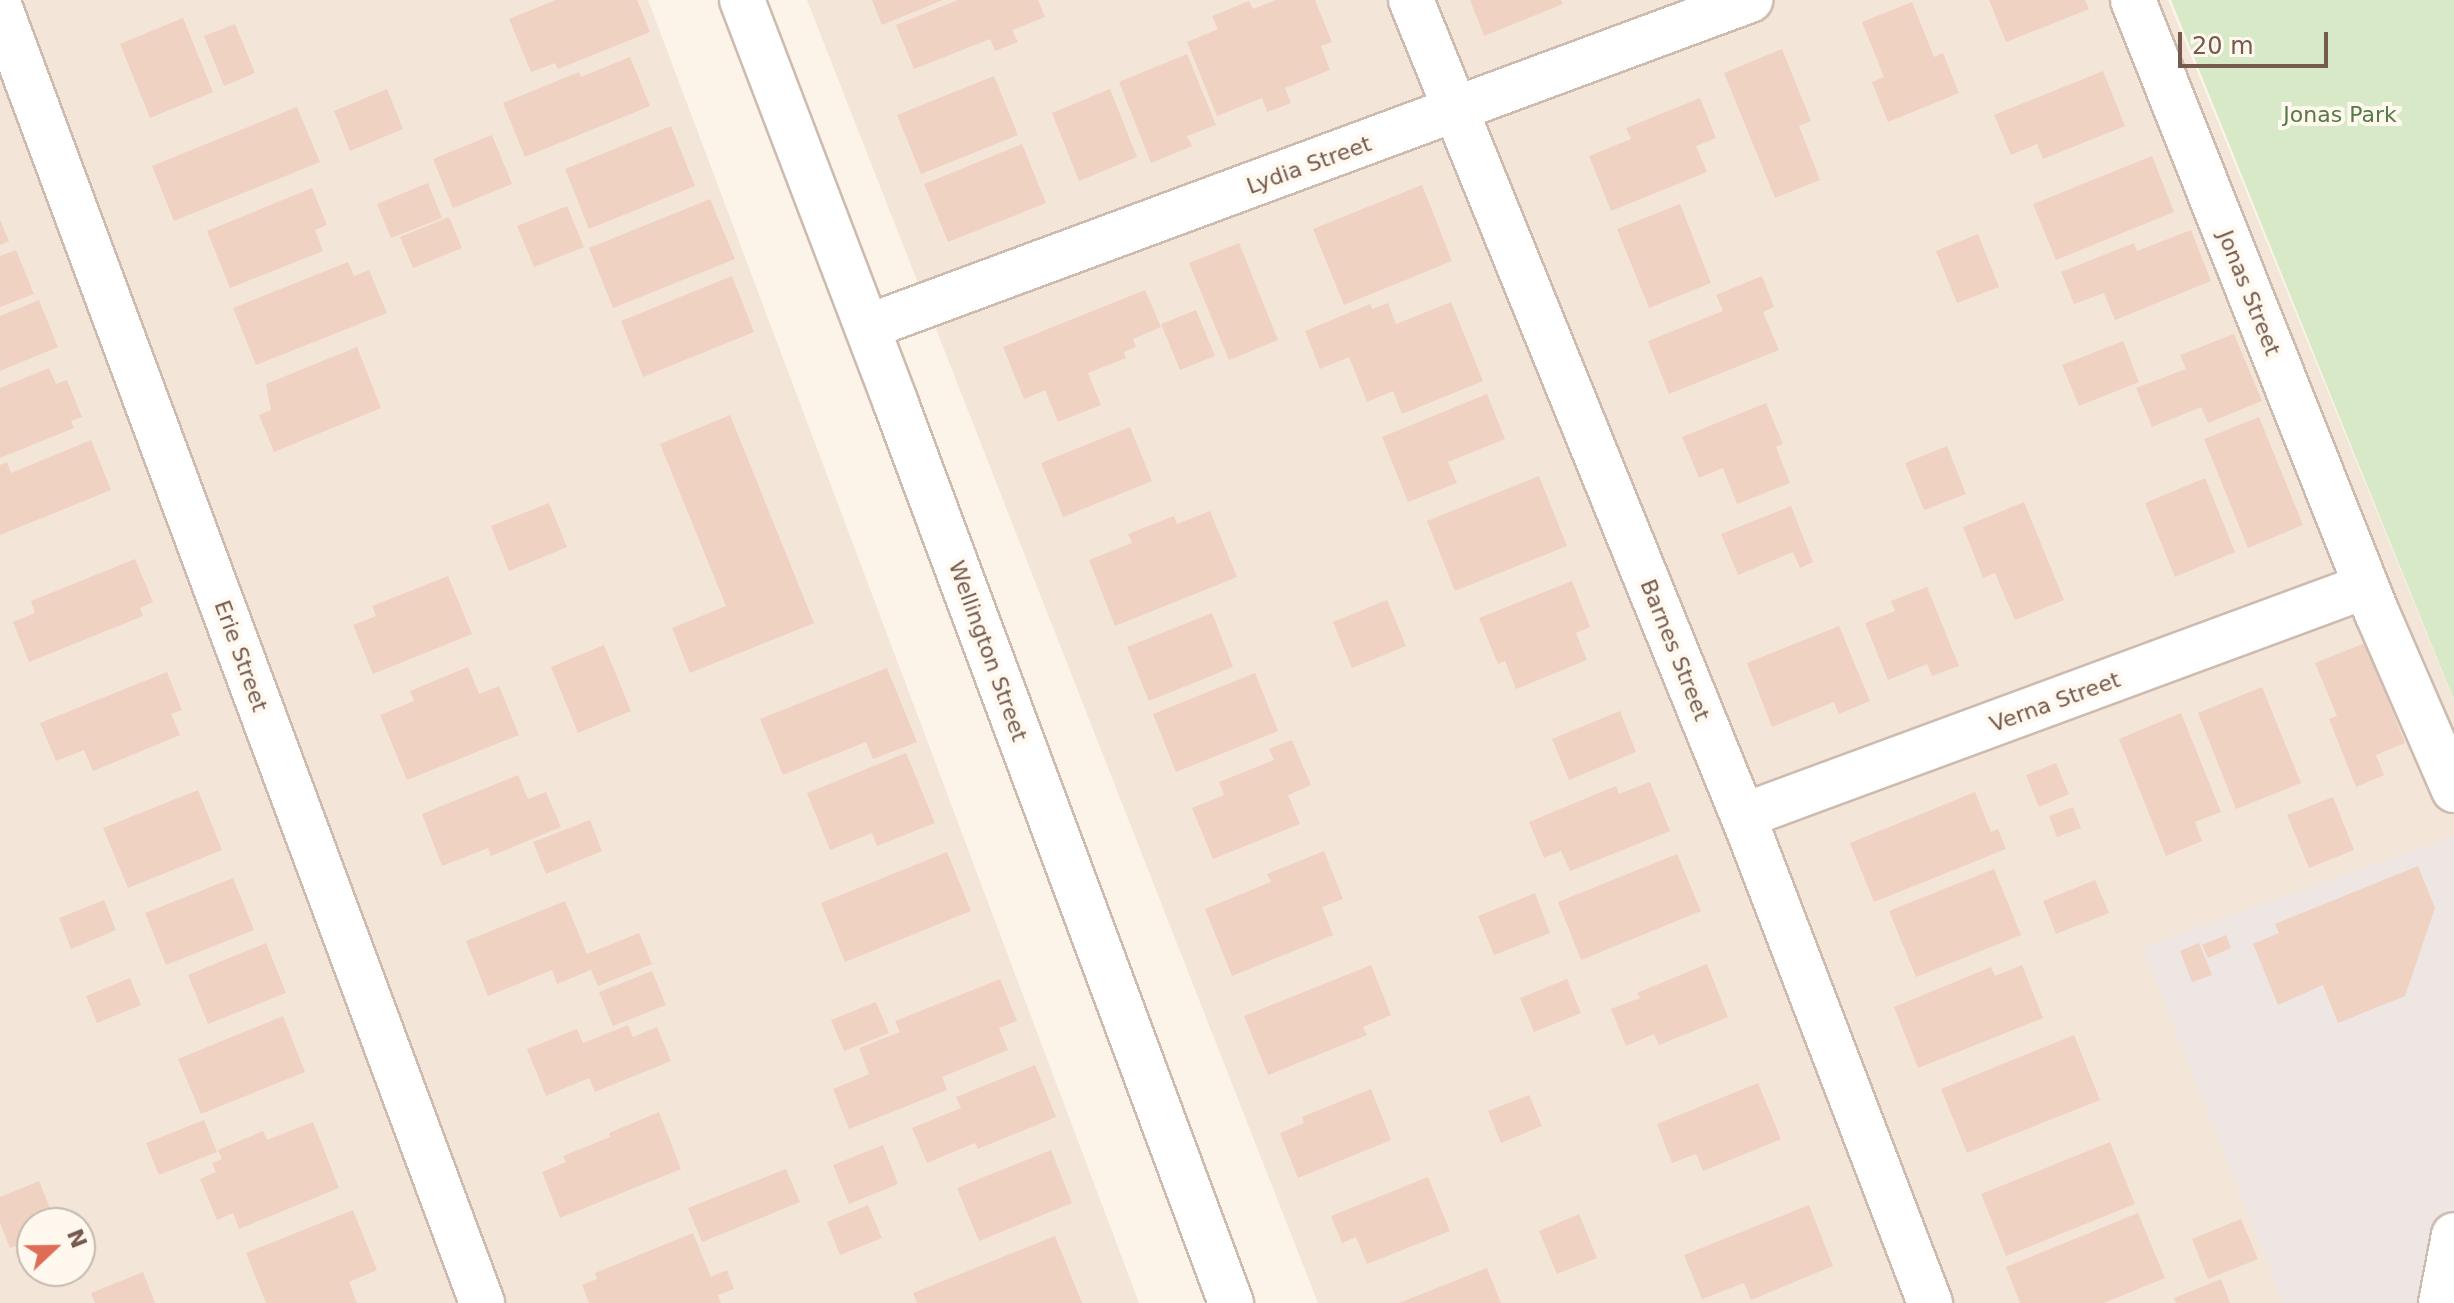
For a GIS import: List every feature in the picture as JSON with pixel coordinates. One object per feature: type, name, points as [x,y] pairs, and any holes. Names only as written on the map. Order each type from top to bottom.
[{"type":"street","name":"Wellington Street","points":[[742,0],[1231,1303]]},
{"type":"street","name":"Barnes Street","points":[[1411,0],[1743,816],[1930,1303]]},
{"type":"street","name":"Lydia Street","points":[[867,327],[1750,0]]},
{"type":"street","name":"Jonas Street","points":[[2133,0],[2366,586],[2454,790]]},
{"type":"street","name":"Erie Street","points":[[0,8],[482,1303]]},
{"type":"street","name":"Verna Street","points":[[1743,816],[2366,586]]},
{"type":"street","points":[[2441,1303],[2454,1235]]},
{"type":"shaded area","points":[[0,0],[648,0],[1139,1303],[0,1303]]},
{"type":"shaded area","points":[[807,0],[2168,0],[2454,701],[2454,836],[2143,947],[2283,1303],[1318,1303]]},
{"type":"shaded area","points":[[2454,836],[2454,1303],[2283,1303],[2143,947]]},
{"type":"green space","name":"Jonas Park","points":[[2171,0],[2454,0],[2454,700]]},
{"type":"building","points":[[556,0],[637,0],[650,32],[558,69],[555,63],[531,72],[509,19]]},
{"type":"building","points":[[872,0],[943,0],[882,25]]},
{"type":"building","points":[[958,0],[1038,0],[1045,17],[1012,30],[1018,42],[995,51],[990,39],[914,69],[896,25]]},
{"type":"building","points":[[1276,0],[1315,0],[1332,42],[1321,46],[1330,70],[1285,88],[1291,103],[1267,112],[1262,98],[1217,116],[1187,42],[1218,29],[1212,16],[1249,1],[1253,9]]},
{"type":"building","points":[[1470,0],[1561,0],[1563,4],[1484,36]]},
{"type":"building","points":[[1989,0],[2085,0],[2089,9],[2006,42]]},
{"type":"building","points":[[1912,2],[1934,57],[1943,53],[1959,93],[1888,122],[1872,82],[1884,77],[1862,22]]},
{"type":"building","points":[[183,18],[213,92],[150,118],[120,44]]},
{"type":"building","points":[[235,24],[255,73],[224,86],[204,36]]},
{"type":"building","points":[[1782,49],[1811,121],[1799,126],[1820,180],[1775,198],[1724,73]]},
{"type":"building","points":[[1187,54],[1216,125],[1187,136],[1192,146],[1151,163],[1119,82]]},
{"type":"building","points":[[630,57],[650,106],[525,157],[503,103],[579,72],[581,77]]},
{"type":"building","points":[[2103,71],[2125,126],[2043,159],[2037,144],[2011,155],[1994,115]]},
{"type":"building","points":[[994,76],[1018,135],[921,174],[897,115]]},
{"type":"building","points":[[387,89],[403,129],[350,151],[334,111]]},
{"type":"building","points":[[1110,89],[1137,157],[1079,181],[1052,113]]},
{"type":"building","points":[[1700,98],[1716,138],[1696,146],[1707,172],[1611,211],[1589,156],[1631,139],[1626,128]]},
{"type":"building","points":[[297,107],[320,162],[174,221],[152,166]]},
{"type":"building","points":[[671,126],[695,186],[589,229],[565,169]]},
{"type":"building","points":[[492,135],[512,184],[453,208],[433,159]]},
{"type":"building","points":[[1022,144],[1046,203],[948,242],[924,184]]},
{"type":"building","points":[[2152,156],[2174,212],[2056,260],[2033,204]]},
{"type":"building","points":[[428,183],[442,218],[391,238],[377,204]]},
{"type":"building","points":[[1422,185],[1452,261],[1344,305],[1313,229]]},
{"type":"building","points":[[312,188],[327,225],[315,230],[323,251],[230,288],[207,231]]},
{"type":"building","points":[[710,199],[735,259],[613,308],[589,248]]},
{"type":"building","points":[[1680,204],[1711,283],[1649,308],[1617,229]]},
{"type":"building","points":[[567,206],[584,247],[534,267],[517,226]]},
{"type":"building","points":[[449,217],[462,248],[413,268],[400,237]]},
{"type":"building","points":[[0,220],[9,241],[0,245]]},
{"type":"building","points":[[2191,230],[2211,281],[2115,320],[2104,293],[2074,304],[2061,272],[2134,243],[2137,251]]},
{"type":"building","points":[[1978,234],[1999,287],[1957,303],[1936,251]]},
{"type":"building","points":[[1239,243],[1278,340],[1229,360],[1189,263]]},
{"type":"building","points":[[16,250],[34,294],[0,307],[0,256]]},
{"type":"building","points":[[348,262],[354,276],[369,270],[387,313],[256,365],[233,308]]},
{"type":"building","points":[[732,276],[754,332],[643,377],[621,321]]},
{"type":"building","points":[[1762,276],[1774,307],[1763,312],[1779,350],[1669,394],[1648,341],[1723,311],[1716,295]]},
{"type":"building","points":[[1145,290],[1161,327],[1133,339],[1136,347],[1124,352],[1126,358],[1088,373],[1101,405],[1058,422],[1045,390],[1024,399],[1003,347]]},
{"type":"building","points":[[39,300],[58,347],[0,371],[0,316]]},
{"type":"building","points":[[1451,302],[1483,381],[1402,414],[1393,391],[1367,402],[1349,357],[1320,369],[1305,331],[1370,304],[1372,309],[1388,303],[1396,324]]},
{"type":"building","points":[[1196,310],[1215,356],[1180,370],[1161,324]]},
{"type":"building","points":[[2234,334],[2262,401],[2208,423],[2201,407],[2152,427],[2136,388],[2186,369],[2180,355]]},
{"type":"building","points":[[2123,341],[2139,382],[2079,406],[2062,365]]},
{"type":"building","points":[[357,347],[381,408],[274,452],[259,415],[271,410],[266,384]]},
{"type":"building","points":[[49,368],[56,384],[67,380],[82,417],[71,421],[74,428],[0,458],[0,388]]},
{"type":"building","points":[[1487,394],[1505,439],[1448,462],[1457,483],[1408,502],[1382,437]]},
{"type":"building","points":[[1766,403],[1783,444],[1776,447],[1790,483],[1737,504],[1723,468],[1699,478],[1682,437]]},
{"type":"building","points":[[730,415],[814,623],[690,673],[672,628],[726,606],[660,444]]},
{"type":"building","points":[[2259,417],[2303,525],[2248,548],[2204,439]]},
{"type":"building","points":[[1130,427],[1152,481],[1063,517],[1041,463]]},
{"type":"building","points":[[91,440],[111,490],[0,535],[0,465],[7,462],[11,473]]},
{"type":"building","points":[[1947,446],[1966,494],[1924,510],[1905,463]]},
{"type":"building","points":[[1539,476],[1567,546],[1455,591],[1427,521]]},
{"type":"building","points":[[2205,478],[2235,552],[2175,577],[2145,503]]},
{"type":"building","points":[[2024,502],[2064,600],[2015,620],[1995,573],[1983,578],[1963,527]]},
{"type":"building","points":[[549,503],[567,547],[509,571],[491,526]]},
{"type":"building","points":[[1791,506],[1813,562],[1800,568],[1793,552],[1738,575],[1721,534]]},
{"type":"building","points":[[1210,511],[1237,577],[1115,626],[1089,560],[1132,543],[1128,534],[1174,516],[1177,524]]},
{"type":"building","points":[[135,559],[153,602],[140,608],[143,616],[29,662],[13,622],[35,613],[31,601]]},
{"type":"building","points":[[448,576],[472,634],[373,674],[353,625],[376,616],[372,606]]},
{"type":"building","points":[[1572,581],[1590,627],[1576,633],[1587,660],[1516,689],[1505,661],[1498,664],[1479,618]]},
{"type":"building","points":[[1927,587],[1959,666],[1932,676],[1927,664],[1888,680],[1865,623],[1895,611],[1891,601]]},
{"type":"building","points":[[1387,600],[1406,646],[1352,668],[1333,622]]},
{"type":"building","points":[[1212,613],[1233,667],[1149,701],[1127,647]]},
{"type":"building","points":[[1839,626],[1870,701],[1839,714],[1834,702],[1772,727],[1747,663]]},
{"type":"building","points":[[2365,643],[2405,743],[2376,755],[2384,775],[2356,787],[2329,719],[2337,716],[2315,663]]},
{"type":"building","points":[[604,645],[631,711],[578,733],[551,667]]},
{"type":"building","points":[[468,667],[479,694],[499,686],[519,735],[407,780],[380,715],[414,701],[410,691]]},
{"type":"building","points":[[887,668],[917,742],[873,759],[866,742],[783,775],[760,719]]},
{"type":"building","points":[[167,672],[182,710],[171,714],[180,735],[93,771],[84,750],[56,761],[40,723]]},
{"type":"building","points":[[1255,673],[1278,731],[1176,772],[1153,714]]},
{"type":"building","points":[[2262,687],[2301,783],[2236,809],[2198,713]]},
{"type":"building","points":[[1620,711],[1636,752],[1569,780],[1552,739]]},
{"type":"building","points":[[2181,713],[2221,812],[2195,822],[2202,841],[2166,856],[2119,739]]},
{"type":"building","points":[[1292,740],[1311,785],[1288,795],[1300,824],[1213,859],[1192,808],[1224,795],[1219,782],[1274,760],[1269,749]]},
{"type":"building","points":[[906,753],[935,823],[877,846],[872,833],[830,850],[807,793]]},
{"type":"building","points":[[2056,763],[2069,794],[2039,807],[2026,775]]},
{"type":"building","points":[[518,775],[528,799],[546,792],[561,827],[491,856],[488,848],[442,866],[422,814]]},
{"type":"building","points":[[1650,782],[1670,831],[1570,871],[1561,851],[1544,858],[1529,822],[1616,786],[1619,794]]},
{"type":"building","points":[[198,790],[222,850],[128,888],[103,828]]},
{"type":"building","points":[[1975,792],[1991,832],[1998,829],[2006,849],[1874,902],[1850,843]]},
{"type":"building","points":[[2333,797],[2354,850],[2309,868],[2287,815]]},
{"type":"building","points":[[2073,807],[2081,828],[2057,837],[2049,816]]},
{"type":"building","points":[[590,820],[602,851],[546,874],[533,842]]},
{"type":"building","points":[[1324,851],[1343,899],[1322,907],[1333,935],[1232,976],[1205,909],[1271,882],[1267,874]]},
{"type":"building","points":[[947,852],[971,911],[845,962],[821,903]]},
{"type":"building","points":[[1677,854],[1701,911],[1581,960],[1558,902]]},
{"type":"building","points":[[2418,866],[2435,908],[2405,996],[2338,1023],[2323,985],[2278,1005],[2253,944],[2279,933],[2275,924]]},
{"type":"building","points":[[1994,869],[2021,935],[1916,977],[1889,911]]},
{"type":"building","points":[[233,878],[254,930],[166,965],[145,913]]},
{"type":"building","points":[[2095,880],[2109,913],[2056,934],[2043,901]]},
{"type":"building","points":[[1535,893],[1550,933],[1494,955],[1478,916]]},
{"type":"building","points":[[104,900],[116,930],[71,949],[59,918]]},
{"type":"building","points":[[565,901],[587,954],[639,933],[652,964],[598,986],[591,970],[557,984],[552,970],[488,996],[466,941]]},
{"type":"building","points":[[2226,935],[2231,948],[2208,958],[2202,945]]},
{"type":"building","points":[[266,943],[286,993],[208,1024],[188,975]]},
{"type":"building","points":[[2199,943],[2212,975],[2192,982],[2180,951]]},
{"type":"building","points":[[1707,964],[1728,1017],[1659,1045],[1654,1034],[1626,1046],[1611,1009],[1640,998],[1637,993]]},
{"type":"building","points":[[1371,965],[1391,1015],[1363,1027],[1367,1035],[1268,1075],[1244,1016]]},
{"type":"building","points":[[2022,965],[2043,1018],[1918,1068],[1894,1007],[1991,967],[1995,976]]},
{"type":"building","points":[[652,971],[666,1005],[613,1026],[599,992]]},
{"type":"building","points":[[130,978],[141,1005],[97,1023],[86,996]]},
{"type":"building","points":[[1000,979],[1017,1021],[999,1028],[1008,1050],[942,1077],[947,1090],[849,1129],[833,1089],[869,1074],[859,1048],[900,1032],[895,1021]]},
{"type":"building","points":[[1567,979],[1581,1013],[1534,1032],[1520,998]]},
{"type":"building","points":[[876,1002],[889,1033],[844,1051],[831,1020]]},
{"type":"building","points":[[283,1016],[305,1072],[201,1114],[178,1059]]},
{"type":"building","points":[[628,1025],[633,1037],[657,1027],[671,1061],[595,1092],[589,1078],[546,1096],[527,1049],[577,1029],[583,1043]]},
{"type":"building","points":[[2074,1035],[2100,1100],[1967,1153],[1941,1089]]},
{"type":"building","points":[[1035,1065],[1056,1117],[978,1149],[975,1143],[927,1163],[912,1128],[961,1108],[956,1097]]},
{"type":"building","points":[[1758,1083],[1781,1139],[1703,1171],[1696,1154],[1672,1163],[1657,1124]]},
{"type":"building","points":[[1371,1089],[1391,1140],[1298,1178],[1280,1133],[1304,1123],[1302,1117]]},
{"type":"building","points":[[1529,1095],[1542,1126],[1501,1143],[1488,1111]]},
{"type":"building","points":[[659,1112],[681,1169],[560,1218],[542,1172],[566,1162],[563,1156]]},
{"type":"building","points":[[204,1120],[217,1152],[159,1175],[146,1143]]},
{"type":"building","points":[[313,1122],[339,1188],[239,1229],[233,1213],[217,1220],[200,1179],[216,1172],[212,1163],[222,1159],[218,1150],[263,1131],[267,1140]]},
{"type":"building","points":[[2110,1142],[2135,1204],[2006,1256],[1981,1194]]},
{"type":"building","points":[[883,1145],[898,1184],[849,1204],[833,1165]]},
{"type":"building","points":[[1051,1150],[1072,1203],[979,1241],[957,1188]]},
{"type":"building","points":[[786,1169],[800,1202],[702,1242],[688,1208]]},
{"type":"building","points":[[1428,1177],[1450,1231],[1367,1264],[1356,1237],[1342,1243],[1331,1216]]},
{"type":"building","points":[[39,1181],[50,1207],[16,1207],[16,1246],[10,1248],[0,1223],[0,1197]]},
{"type":"building","points":[[868,1205],[882,1238],[840,1255],[827,1222]]},
{"type":"building","points":[[1809,1205],[1833,1266],[1751,1300],[1744,1283],[1702,1299],[1684,1255]]},
{"type":"building","points":[[353,1210],[377,1270],[349,1282],[357,1303],[266,1303],[246,1253]]},
{"type":"building","points":[[2138,1213],[2165,1278],[2104,1303],[2020,1303],[2006,1267]]},
{"type":"building","points":[[1579,1214],[1597,1258],[1557,1274],[1539,1231]]},
{"type":"building","points":[[2241,1219],[2258,1259],[2208,1279],[2192,1239]]},
{"type":"building","points":[[693,1233],[711,1277],[727,1270],[734,1289],[718,1295],[721,1303],[589,1303],[582,1285],[597,1279],[595,1273]]},
{"type":"building","points":[[1055,1236],[1082,1303],[917,1303],[913,1293]]},
{"type":"building","points":[[1487,1268],[1501,1303],[1399,1303]]},
{"type":"building","points":[[143,1272],[155,1303],[95,1303],[91,1293]]},
{"type":"building","points":[[2221,1279],[2230,1303],[2176,1303],[2174,1298]]}]
